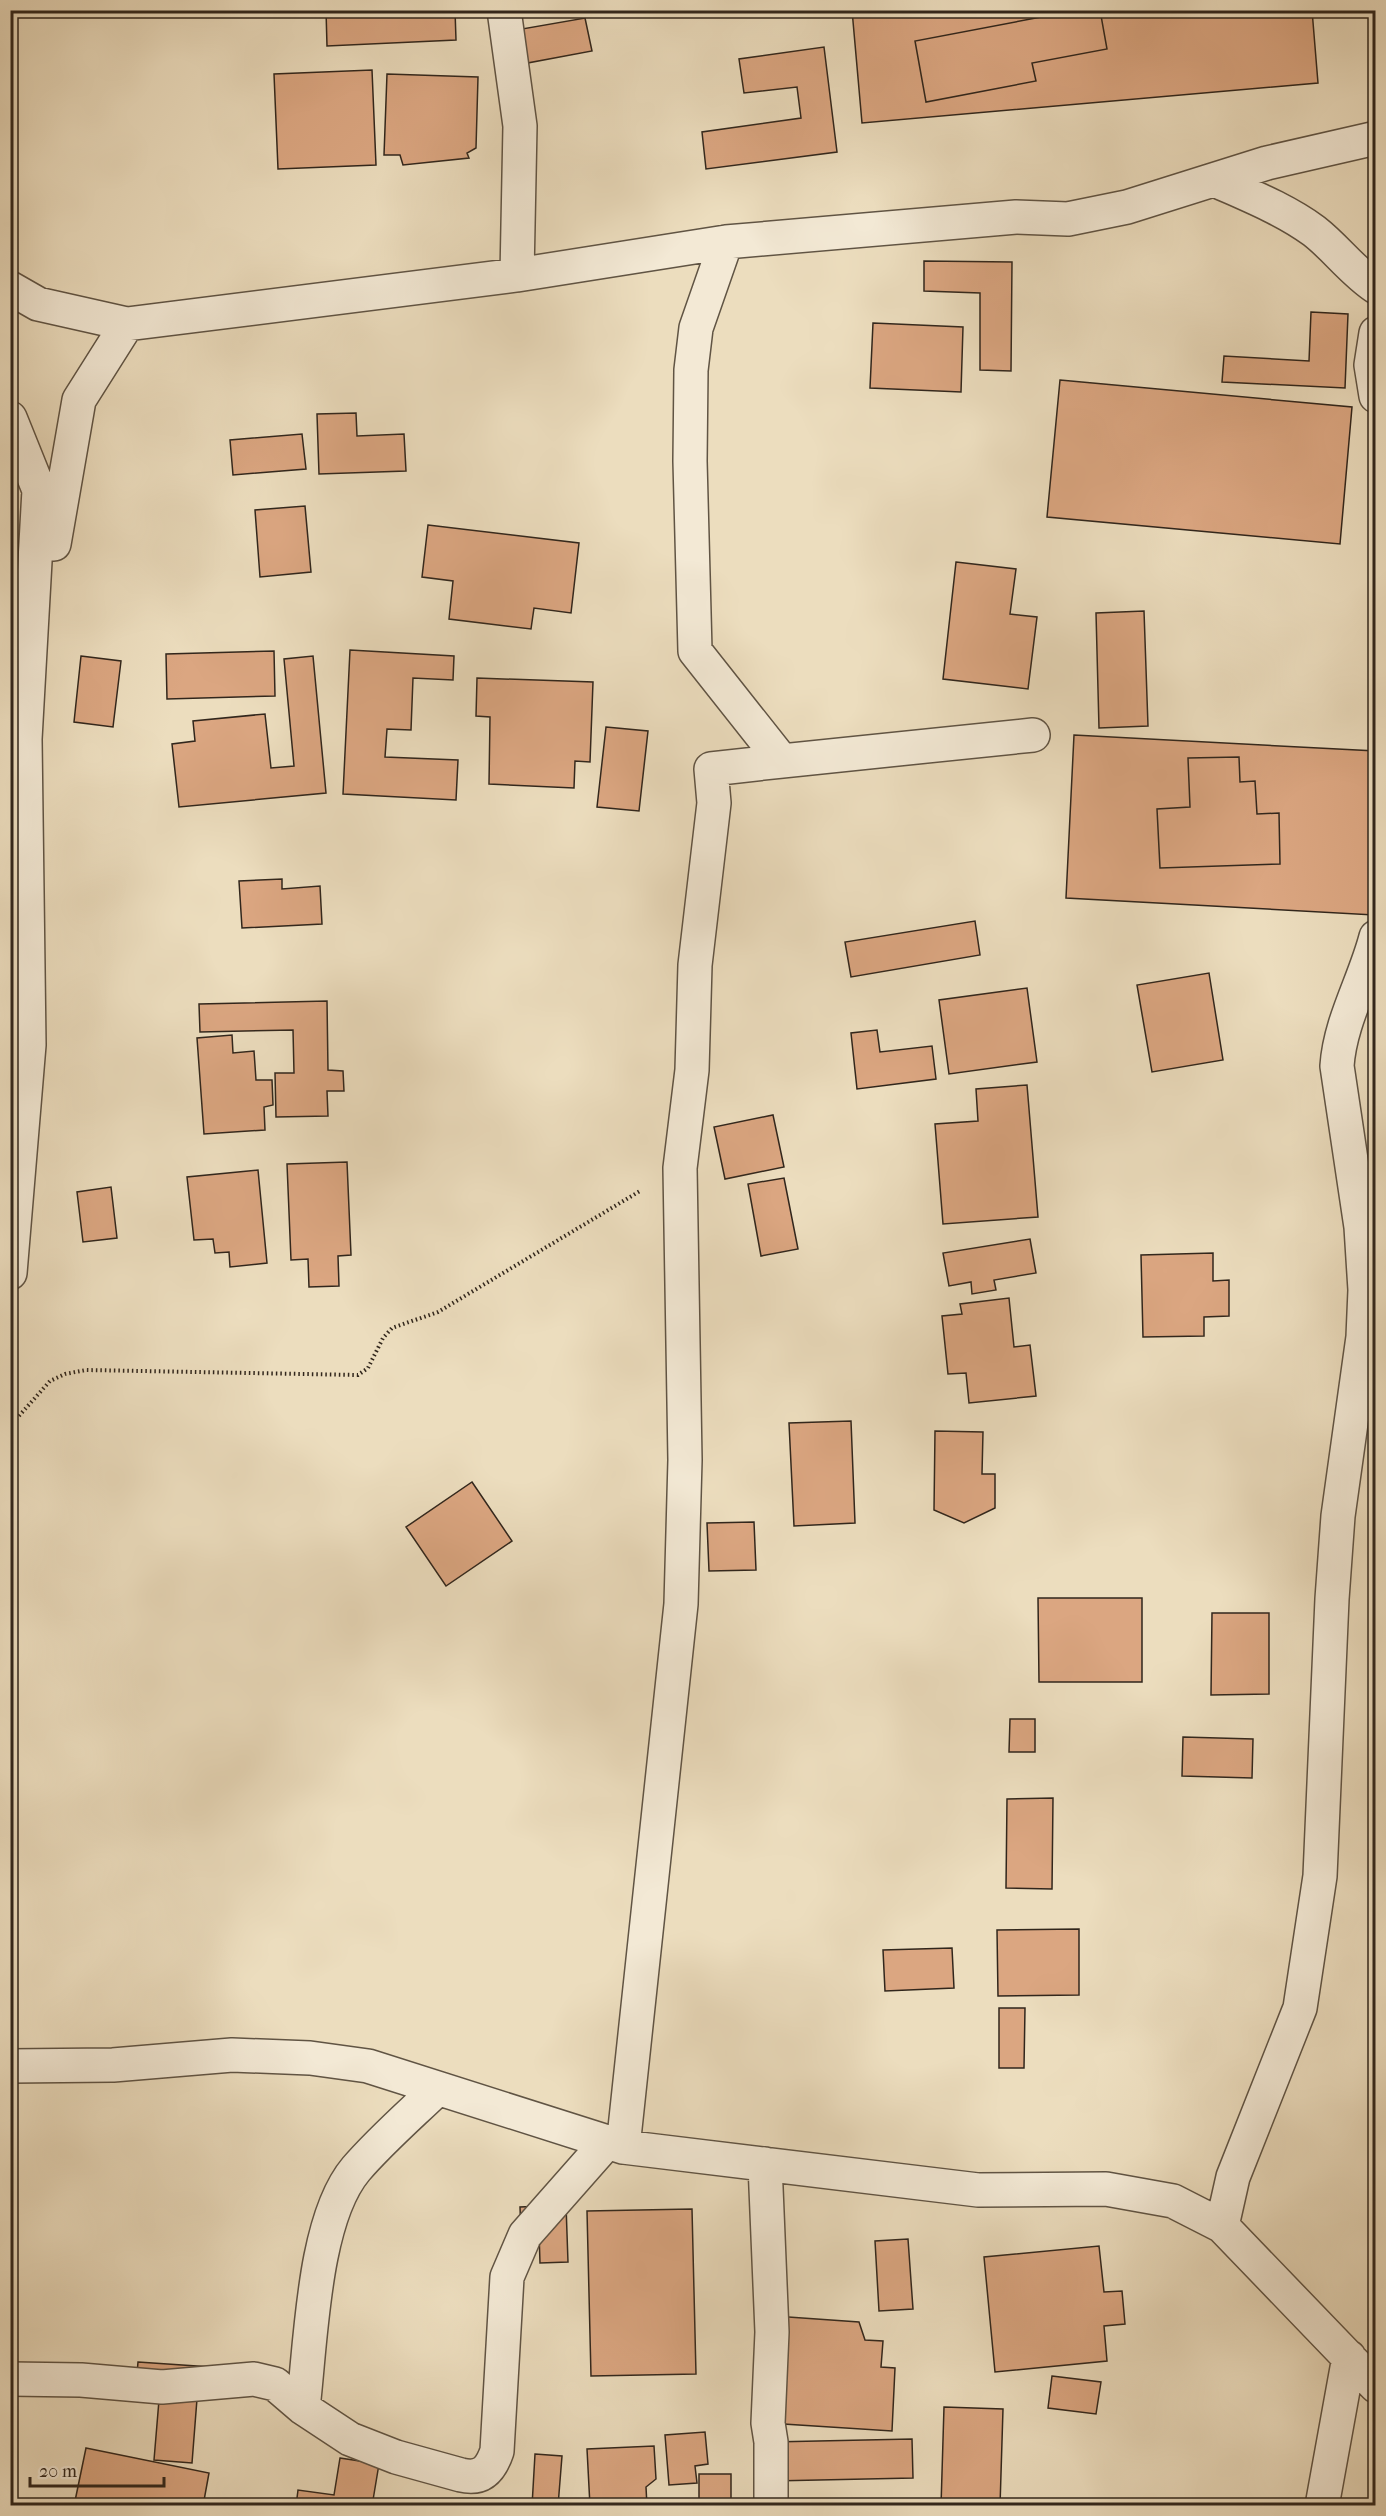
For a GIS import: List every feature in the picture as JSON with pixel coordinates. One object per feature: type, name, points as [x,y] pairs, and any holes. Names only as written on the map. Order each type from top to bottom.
[{"type":"street","points":[[504,10],[520,126],[517,275]]},
{"type":"street","points":[[10,288],[38,304],[127,324],[517,275],[726,242],[1016,217],[1068,219],[1127,207],[1267,163],[1376,138]]},
{"type":"street","points":[[1215,180],[1294,218],[1315,233],[1352,269],[1376,287]]},
{"type":"street","points":[[726,242],[696,328],[691,370],[690,460],[695,651],[782,761]]},
{"type":"street","points":[[27,806],[55,542],[79,400],[127,324]]},
{"type":"street","points":[[1376,333],[1371,365],[1376,396]]},
{"type":"street","points":[[10,418],[39,490],[25,739],[29,1045],[10,1273]]},
{"type":"street","points":[[10,2379],[81,2380],[162,2387],[254,2379],[275,2384],[303,2408],[350,2439],[396,2457],[472,2477],[489,2469],[497,2451],[507,2277],[525,2235],[615,2144],[681,1604],[685,1460],[680,1168],[692,1070],[695,965],[714,803],[711,769],[1033,735]]},
{"type":"street","points":[[1222,2226],[1233,2177],[1300,2008],[1320,1876],[1332,1599],[1338,1516],[1363,1337],[1365,1290],[1361,1227],[1337,1066],[1338,1047],[1374,951]]},
{"type":"street","points":[[10,2066],[113,2065],[232,2055],[310,2058],[368,2066],[615,2144],[978,2190],[1106,2189],[1173,2201],[1222,2226],[1376,2386]]},
{"type":"street","points":[[303,2408],[321,2248],[338,2200],[355,2170],[437,2089]]},
{"type":"street","points":[[765,2164],[772,2332],[768,2423],[771,2442],[771,2505]]},
{"type":"street","points":[[1322,2505],[1349,2357]]},
{"type":"path","points":[[10,1426],[50,1381],[65,1374],[86,1370],[358,1375],[368,1368],[383,1338],[392,1328],[438,1312],[680,1168]]},
{"type":"building","points":[[10,10],[21,11],[10,33]]},
{"type":"building","points":[[326,10],[455,10],[456,40],[327,46]]},
{"type":"building","points":[[852,10],[1312,10],[1318,83],[862,123]]},
{"type":"building","points":[[1078,10],[1100,10],[1107,49],[1032,63],[1036,81],[926,102],[915,41]]},
{"type":"building","points":[[585,18],[592,51],[522,64],[516,30]]},
{"type":"building","points":[[824,47],[837,152],[706,169],[702,132],[801,118],[797,87],[744,93],[739,59]]},
{"type":"building","points":[[372,70],[376,165],[278,169],[274,74]]},
{"type":"building","points":[[387,74],[478,77],[476,148],[467,153],[469,158],[403,165],[400,155],[384,155]]},
{"type":"building","points":[[924,261],[1012,262],[1011,371],[980,370],[980,293],[924,291]]},
{"type":"building","points":[[1311,312],[1348,314],[1345,388],[1222,382],[1224,356],[1309,361]]},
{"type":"building","points":[[873,323],[963,327],[961,392],[870,388]]},
{"type":"building","points":[[1060,380],[1352,407],[1340,544],[1047,517]]},
{"type":"building","points":[[356,413],[357,436],[404,434],[406,471],[319,474],[317,414]]},
{"type":"building","points":[[302,434],[306,469],[233,475],[230,440]]},
{"type":"building","points":[[305,506],[311,572],[260,577],[255,510]]},
{"type":"building","points":[[428,525],[579,543],[571,613],[534,608],[531,629],[449,619],[453,581],[422,577]]},
{"type":"building","points":[[956,562],[1016,569],[1010,614],[1037,617],[1028,689],[943,679]]},
{"type":"building","points":[[1144,611],[1148,726],[1099,728],[1096,613]]},
{"type":"building","points":[[350,650],[454,656],[453,680],[413,678],[411,730],[387,729],[385,757],[458,760],[456,800],[343,794]]},
{"type":"building","points":[[274,651],[275,696],[167,699],[166,654]]},
{"type":"building","points":[[81,656],[121,661],[113,727],[74,722]]},
{"type":"building","points":[[313,656],[326,793],[179,807],[172,744],[195,741],[193,721],[265,714],[271,768],[294,766],[284,659]]},
{"type":"building","points":[[477,678],[593,682],[590,762],[575,761],[574,788],[489,784],[490,717],[476,716]]},
{"type":"building","points":[[606,727],[648,731],[639,811],[597,807]]},
{"type":"building","points":[[1074,735],[1376,751],[1374,915],[1066,898]]},
{"type":"building","points":[[1239,757],[1240,782],[1255,781],[1257,814],[1279,813],[1280,864],[1160,868],[1157,809],[1190,807],[1188,758]]},
{"type":"building","points":[[282,879],[282,889],[320,886],[322,924],[242,928],[239,881]]},
{"type":"building","points":[[975,921],[980,955],[851,977],[845,942]]},
{"type":"building","points":[[1209,973],[1223,1060],[1152,1072],[1137,985]]},
{"type":"building","points":[[1027,988],[1037,1062],[949,1074],[939,1000]]},
{"type":"building","points":[[327,1001],[328,1070],[343,1071],[344,1091],[327,1091],[328,1116],[276,1117],[275,1073],[294,1073],[293,1030],[200,1032],[199,1004]]},
{"type":"building","points":[[877,1030],[880,1052],[932,1046],[936,1079],[857,1089],[851,1033]]},
{"type":"building","points":[[232,1035],[233,1053],[254,1051],[256,1080],[272,1080],[273,1105],[264,1107],[265,1130],[204,1134],[197,1038]]},
{"type":"building","points":[[1027,1085],[1038,1217],[943,1224],[935,1124],[978,1121],[976,1089]]},
{"type":"building","points":[[773,1115],[784,1167],[725,1179],[714,1127]]},
{"type":"building","points":[[347,1162],[351,1255],[338,1256],[339,1286],[309,1287],[308,1259],[291,1260],[287,1164]]},
{"type":"building","points":[[258,1170],[267,1263],[230,1267],[229,1252],[215,1253],[213,1239],[194,1240],[187,1177]]},
{"type":"building","points":[[784,1178],[798,1249],[761,1256],[748,1184]]},
{"type":"building","points":[[111,1187],[117,1238],[83,1242],[77,1192]]},
{"type":"building","points":[[1030,1239],[1036,1273],[994,1280],[996,1290],[972,1294],[971,1282],[949,1286],[943,1253]]},
{"type":"building","points":[[1213,1253],[1213,1281],[1229,1280],[1229,1316],[1204,1317],[1204,1336],[1143,1337],[1141,1255]]},
{"type":"building","points":[[1009,1298],[1014,1347],[1030,1345],[1036,1396],[969,1403],[966,1373],[948,1374],[942,1316],[962,1314],[960,1304]]},
{"type":"building","points":[[851,1421],[855,1523],[794,1526],[789,1423]]},
{"type":"building","points":[[935,1431],[983,1432],[982,1474],[995,1474],[995,1508],[964,1523],[934,1510]]},
{"type":"building","points":[[472,1482],[512,1541],[446,1586],[406,1527]]},
{"type":"building","points":[[754,1522],[756,1570],[709,1571],[707,1523]]},
{"type":"building","points":[[1038,1598],[1142,1598],[1142,1682],[1039,1682]]},
{"type":"building","points":[[1212,1613],[1269,1613],[1269,1694],[1211,1695]]},
{"type":"building","points":[[1010,1719],[1035,1719],[1035,1752],[1009,1752]]},
{"type":"building","points":[[1183,1737],[1253,1739],[1252,1778],[1182,1776]]},
{"type":"building","points":[[1053,1798],[1052,1889],[1006,1888],[1007,1799]]},
{"type":"building","points":[[1079,1929],[1079,1995],[998,1996],[997,1930]]},
{"type":"building","points":[[952,1948],[954,1988],[885,1991],[883,1950]]},
{"type":"building","points":[[999,2008],[1025,2008],[1024,2068],[999,2068]]},
{"type":"building","points":[[566,2205],[568,2262],[540,2263],[539,2232],[521,2234],[520,2207]]},
{"type":"building","points":[[692,2209],[696,2374],[591,2376],[587,2211]]},
{"type":"building","points":[[908,2239],[913,2309],[879,2311],[875,2241]]},
{"type":"building","points":[[1099,2246],[1104,2292],[1122,2291],[1125,2324],[1104,2326],[1107,2361],[995,2372],[984,2257]]},
{"type":"building","points":[[774,2316],[859,2322],[865,2340],[883,2341],[881,2367],[895,2368],[892,2431],[768,2423]]},
{"type":"building","points":[[138,2362],[211,2367],[209,2400],[197,2399],[192,2463],[154,2460],[159,2400],[135,2398]]},
{"type":"building","points":[[1052,2376],[1101,2382],[1096,2414],[1048,2408]]},
{"type":"building","points":[[944,2407],[1003,2409],[1000,2506],[941,2506]]},
{"type":"building","points":[[705,2432],[708,2464],[695,2466],[697,2483],[669,2485],[665,2435]]},
{"type":"building","points":[[912,2439],[913,2478],[772,2481],[771,2442]]},
{"type":"building","points":[[654,2446],[656,2479],[646,2487],[647,2506],[590,2506],[587,2449]]},
{"type":"building","points":[[86,2448],[209,2473],[203,2506],[98,2506],[75,2501]]},
{"type":"building","points":[[535,2454],[562,2456],[558,2506],[532,2506]]},
{"type":"building","points":[[340,2458],[379,2464],[372,2506],[296,2506],[298,2490],[334,2495]]},
{"type":"building","points":[[699,2474],[731,2474],[731,2506],[699,2506]]}]
